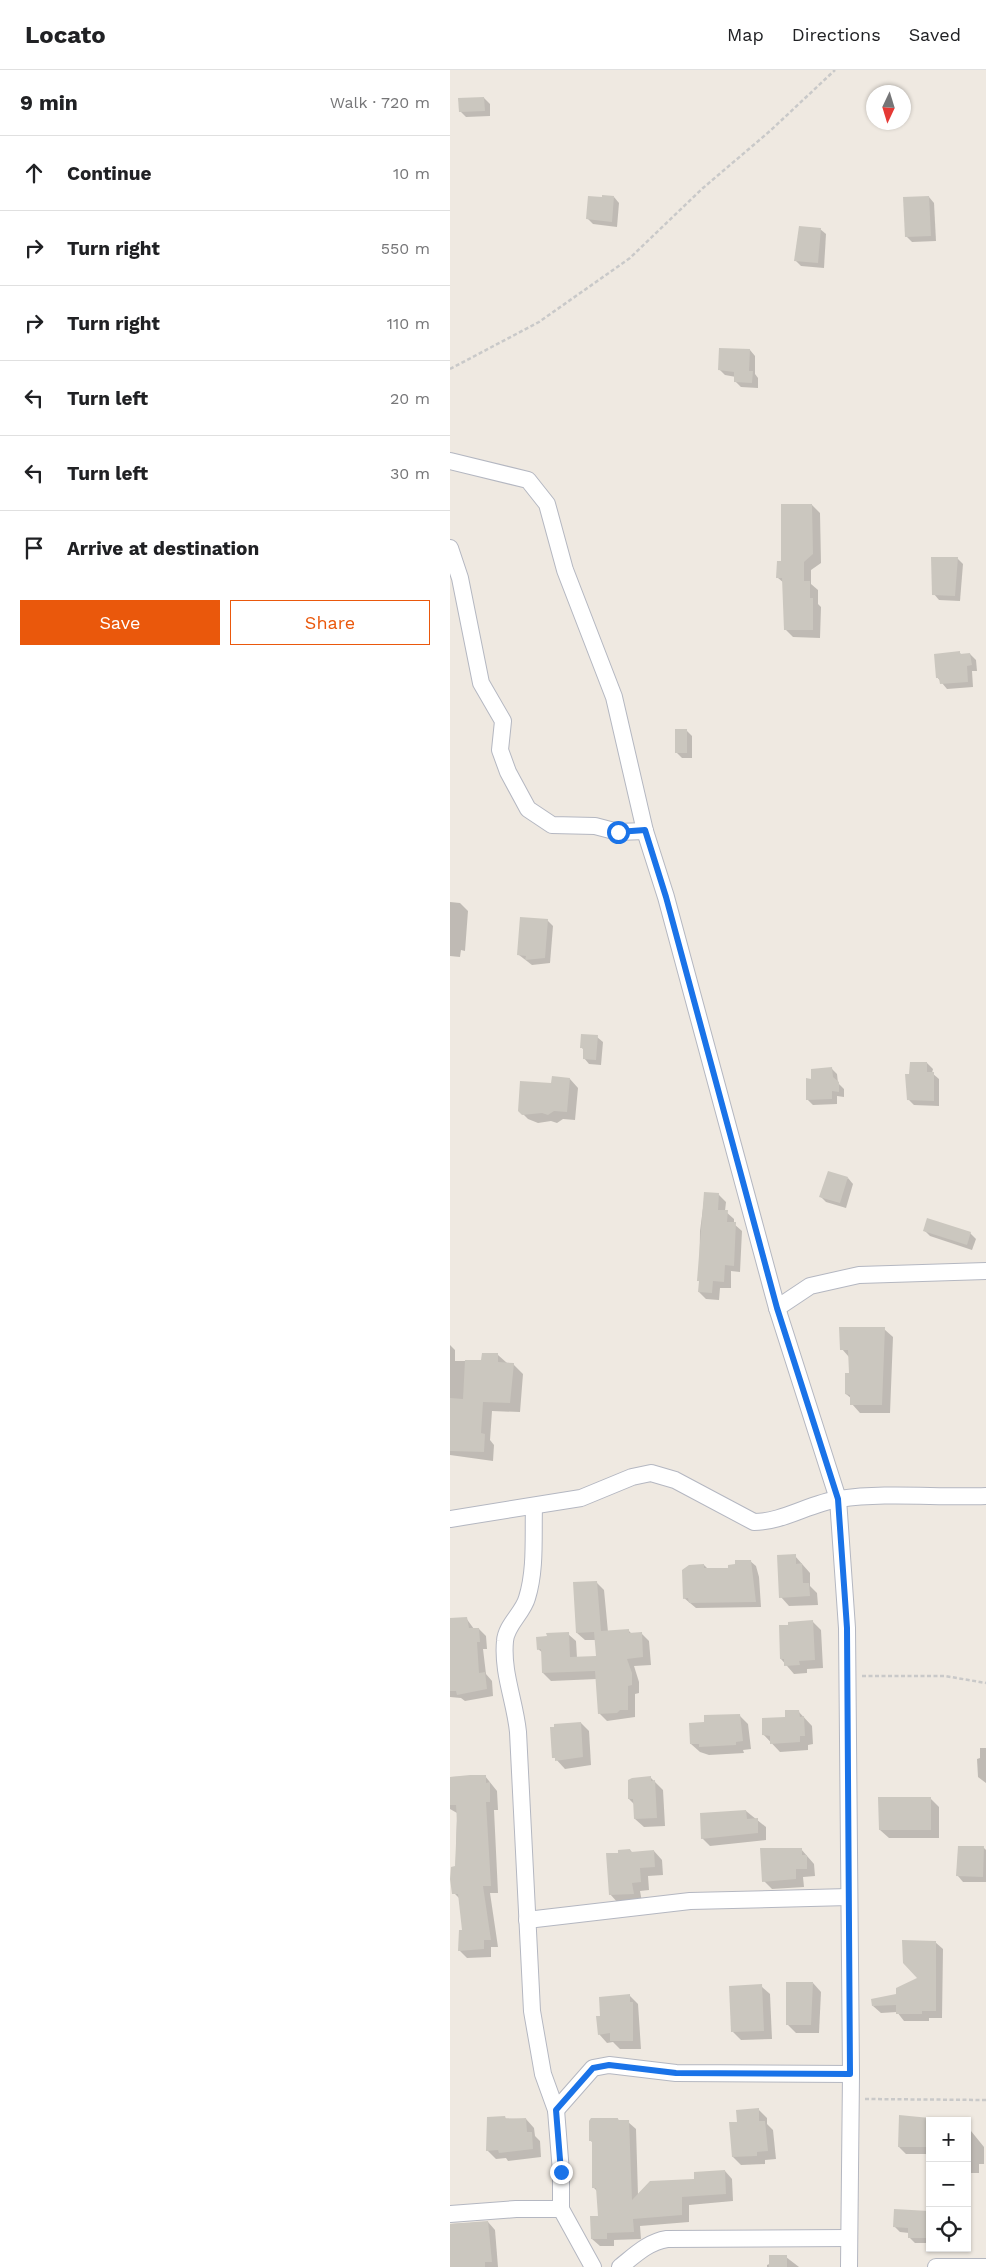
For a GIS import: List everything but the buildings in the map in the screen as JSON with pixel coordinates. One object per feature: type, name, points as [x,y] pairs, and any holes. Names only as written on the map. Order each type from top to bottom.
[{"type":"street","points":[[450,461],[528,480],[547,504],[565,570],[614,697],[645,830],[666,897],[777,1308],[838,1499],[847,1628],[848,1676],[849,2267]]},
{"type":"street","points":[[450,548],[460,578],[481,684],[503,721],[500,750],[508,772],[528,809],[552,825],[596,826],[618,832],[645,830]]},
{"type":"street","points":[[777,1308],[810,1286],[859,1275],[986,1271]]},
{"type":"street","points":[[450,1519],[580,1498],[632,1477],[651,1472],[681,1483],[754,1522],[767,1522],[838,1499],[900,1494],[986,1496]]},
{"type":"street","points":[[534,1506],[531,1583],[527,1601],[516,1615],[505,1639],[505,1674],[516,1706],[532,2011],[542,2074],[556,2110],[561,2172],[561,2209],[592,2267]]},
{"type":"street","points":[[528,1920],[690,1902],[849,1898]]},
{"type":"street","points":[[556,2110],[593,2068],[609,2065],[676,2073],[850,2074]]},
{"type":"street","points":[[450,2214],[516,2209],[561,2209]]},
{"type":"street","points":[[620,2267],[640,2250],[657,2240],[849,2238]]},
{"type":"street","points":[[936,2267],[986,2267]]},
{"type":"path","points":[[450,369],[539,322],[630,258],[703,188],[770,131],[835,70]]},
{"type":"path","points":[[848,1676],[945,1676],[986,1683]]},
{"type":"path","points":[[850,2098],[986,2100]]},
{"type":"route","points":[[561,2172],[556,2110],[593,2068],[609,2065],[676,2073],[850,2074],[847,1628],[838,1499],[777,1308],[679,951],[666,897],[645,830],[618,832]]}]
